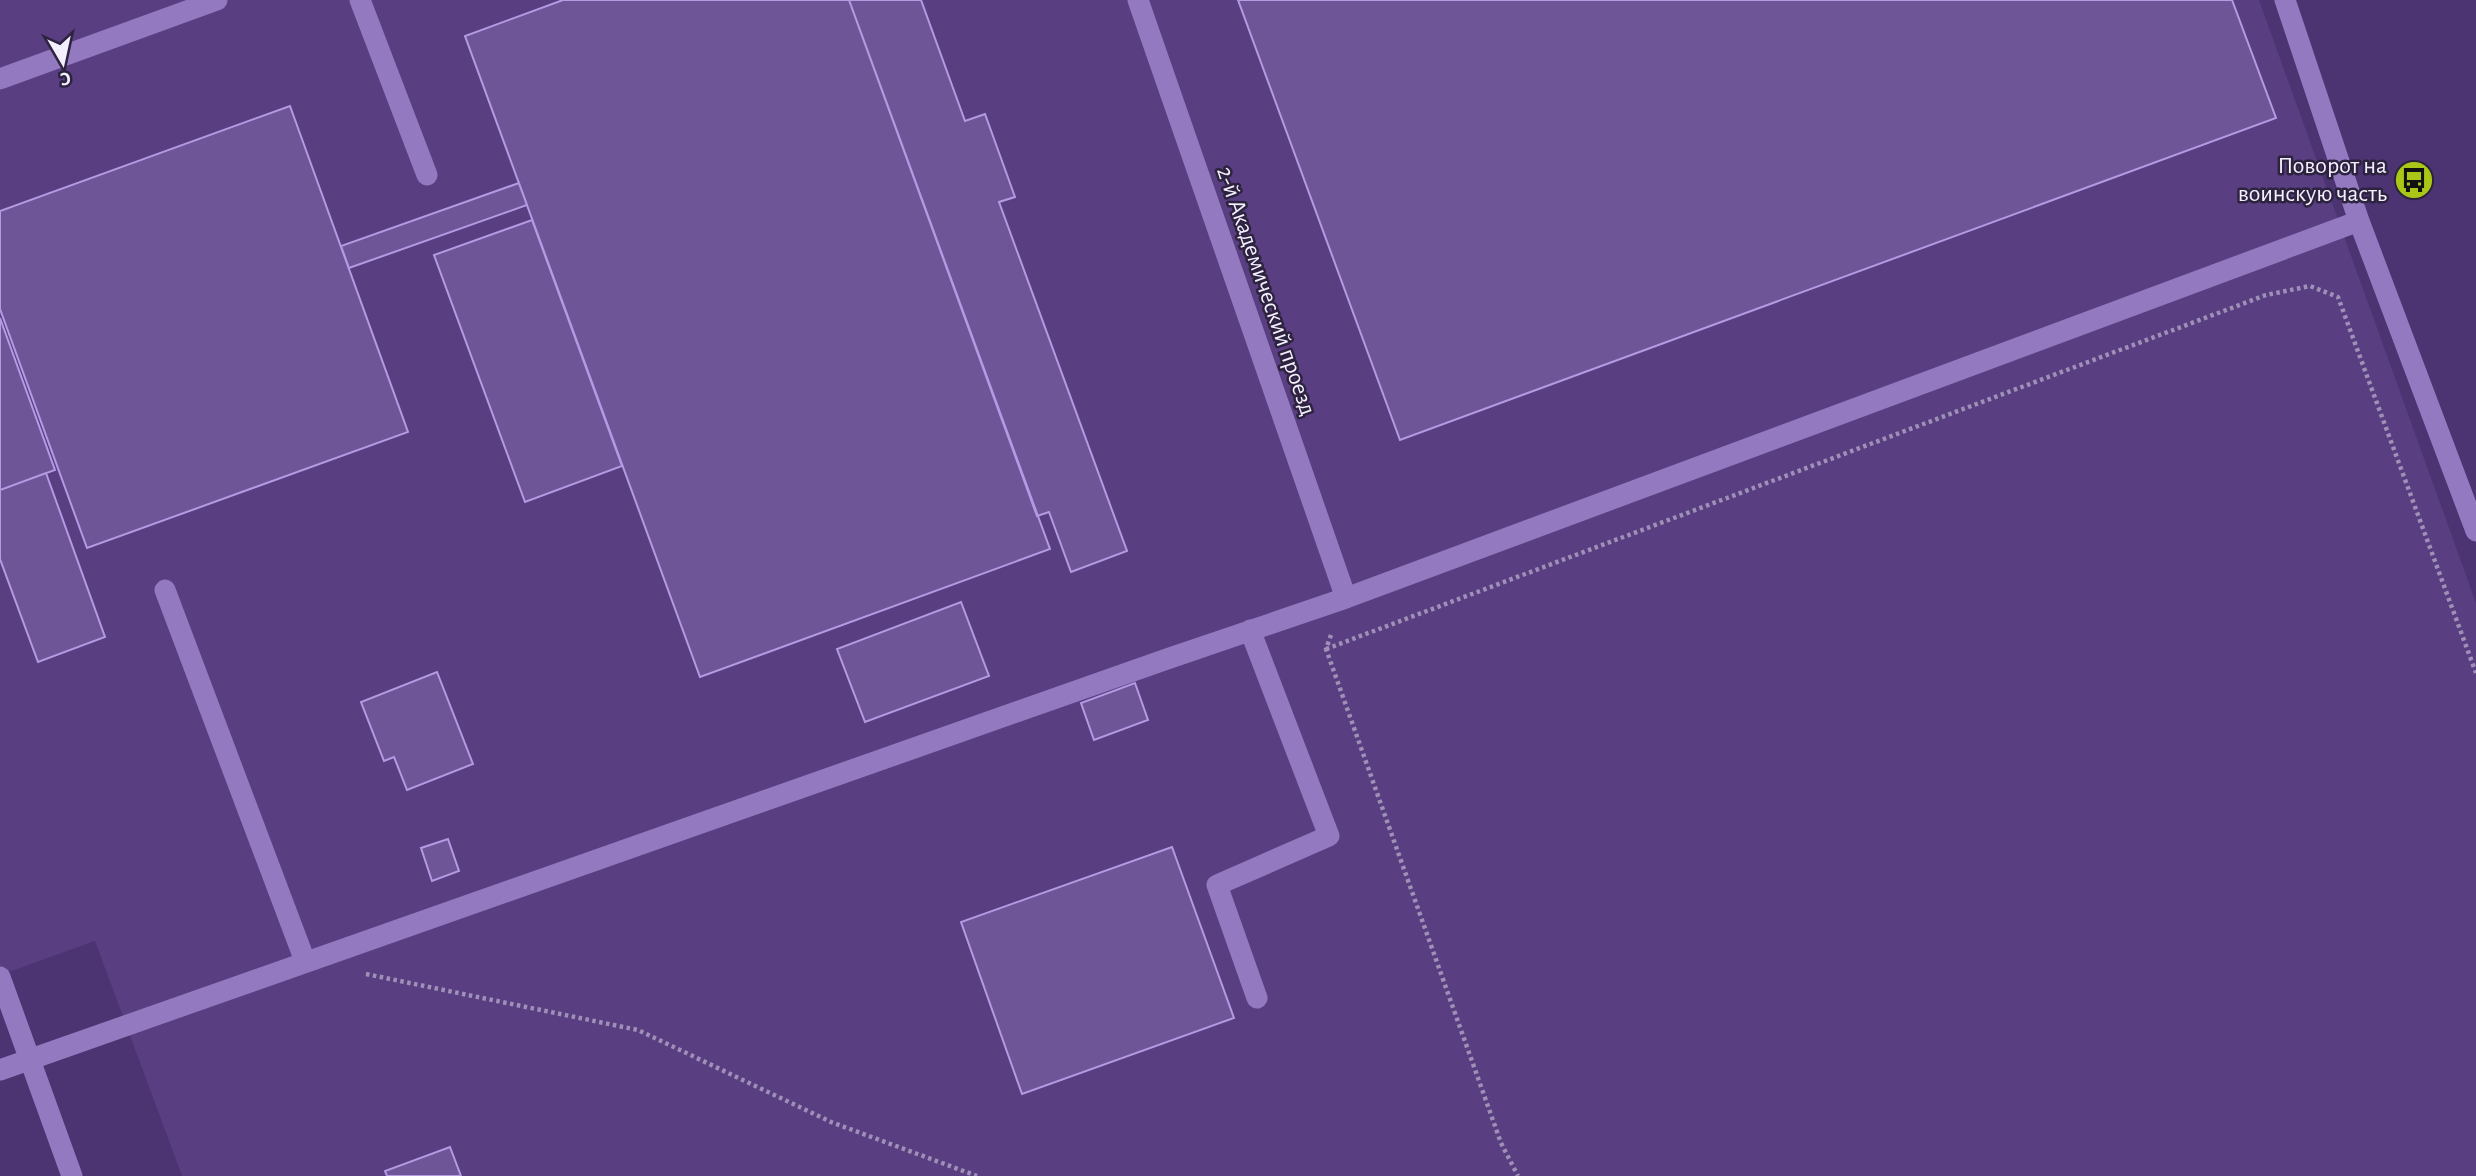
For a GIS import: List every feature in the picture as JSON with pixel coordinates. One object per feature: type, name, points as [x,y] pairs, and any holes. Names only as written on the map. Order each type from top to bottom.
[{"type":"street","points":[[0,79],[217,0]]},
{"type":"street","points":[[360,0],[427,175]]},
{"type":"street","name":"2-й Академический проезд","points":[[1138,0],[1346,598]]},
{"type":"street","points":[[2285,0],[2359,221],[2476,531]]},
{"type":"street","points":[[0,1070],[1346,598],[2359,221]]},
{"type":"street","points":[[165,590],[305,961]]},
{"type":"street","points":[[1250,630],[1329,836],[1217,885],[1256,998]]},
{"type":"street","points":[[0,977],[72,1176]]},
{"type":"path","points":[[1326,649],[2266,295],[2310,286],[2338,297],[2476,673]]},
{"type":"path","points":[[1346,598],[1326,649],[1501,1143],[1518,1176]]},
{"type":"path","points":[[358,972],[638,1030],[831,1122],[976,1176]]},
{"type":"shaded area","points":[[0,0],[2259,0],[2476,603],[2476,1176],[182,1176],[95,941],[0,975]]},
{"type":"building","points":[[563,0],[849,0],[1050,549],[700,677],[465,36]]},
{"type":"building","points":[[849,0],[921,0],[965,121],[985,114],[1015,197],[999,202],[1127,551],[1071,572],[1049,512],[1037,516]]},
{"type":"building","points":[[1238,0],[2232,0],[2276,118],[1400,440]]},
{"type":"building","points":[[290,106],[408,432],[87,548],[0,309],[0,211]]},
{"type":"building","points":[[519,183],[527,205],[349,268],[341,246]]},
{"type":"building","points":[[532,220],[622,466],[525,502],[434,255]]},
{"type":"building","points":[[0,318],[55,470],[0,490]]},
{"type":"building","points":[[46,473],[105,637],[38,662],[0,559],[0,490]]},
{"type":"building","points":[[961,602],[989,676],[865,722],[837,649]]},
{"type":"building","points":[[437,672],[473,764],[407,790],[394,757],[384,761],[361,702]]},
{"type":"building","points":[[1135,683],[1148,720],[1094,740],[1081,703]]},
{"type":"building","points":[[448,839],[459,871],[432,881],[421,848]]},
{"type":"building","points":[[1172,847],[1234,1018],[1022,1094],[961,922]]},
{"type":"building","points":[[450,1147],[461,1176],[387,1176],[385,1171]]},
{"type":"place","name":"Поворот на воинскую часть","points":[[2414,180]]}]
